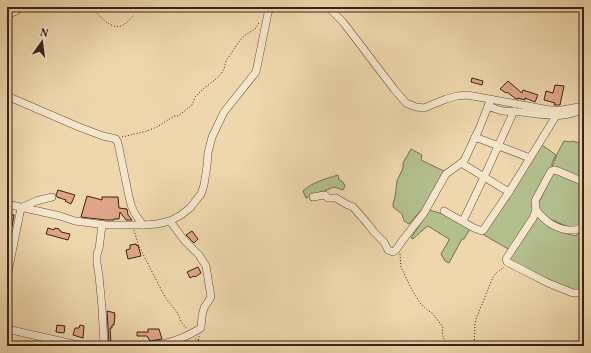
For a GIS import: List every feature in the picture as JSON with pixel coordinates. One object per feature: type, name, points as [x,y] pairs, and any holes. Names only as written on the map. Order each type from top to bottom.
[{"type":"street","points":[[7,14],[11,14],[21,7]]},
{"type":"street","points":[[7,204],[60,216],[75,221],[102,225],[134,226],[170,222],[190,208],[201,194],[204,185],[208,166],[208,153],[218,124],[224,112],[256,72],[267,16],[271,7]]},
{"type":"street","points":[[328,7],[343,22],[406,103],[416,107],[424,108],[446,99],[467,95],[489,102],[550,110],[584,107]]},
{"type":"street","points":[[7,96],[80,128],[116,139],[131,205],[135,214],[143,225]]},
{"type":"street","points":[[489,102],[503,111],[556,116],[573,114],[584,107]]},
{"type":"street","points":[[313,197],[326,195],[328,198],[336,198],[353,206],[384,242],[388,250],[393,252],[424,214],[446,174],[464,161],[489,102]]},
{"type":"street","points":[[463,221],[514,111]]},
{"type":"street","points":[[444,211],[478,229],[484,229],[509,192],[556,116]]},
{"type":"street","points":[[475,137],[530,158]]},
{"type":"street","points":[[461,163],[509,192]]},
{"type":"street","points":[[584,182],[558,171],[551,171],[535,200],[536,210],[533,218],[506,259],[507,262],[548,283],[573,293],[584,293]]},
{"type":"street","points":[[21,208],[36,201],[52,197]]},
{"type":"street","points":[[7,277],[21,208]]},
{"type":"street","points":[[536,210],[543,218],[556,227],[562,229],[573,231],[580,229],[584,223]]},
{"type":"street","points":[[149,346],[172,342],[201,328],[204,308],[211,297],[206,266],[199,255],[184,240],[170,222]]},
{"type":"street","points":[[102,225],[97,263],[102,307],[104,346]]},
{"type":"street","points":[[7,329],[82,346]]},
{"type":"path","points":[[92,7],[103,19],[111,25],[116,26],[126,24],[134,15]]},
{"type":"path","points":[[116,139],[157,127],[174,116],[178,116],[192,105],[195,97],[221,74],[226,61],[238,43],[260,23]]},
{"type":"path","points":[[134,226],[138,244],[165,296],[177,312],[182,323],[199,341],[223,346]]},
{"type":"path","points":[[400,244],[401,267],[420,303],[432,313],[443,327],[443,337],[450,346]]},
{"type":"path","points":[[474,346],[474,324],[493,277],[507,264],[507,262]]},
{"type":"path","points":[[198,346],[201,328]]},
{"type":"green space","points":[[564,141],[584,144],[584,178],[552,167]]},
{"type":"green space","points":[[542,145],[556,155],[552,163],[552,168],[534,200],[535,211],[510,250],[484,235],[484,232]]},
{"type":"green space","points":[[411,149],[422,155],[421,160],[444,171],[423,208],[409,224],[404,221],[402,214],[393,207],[393,204],[397,181],[403,168],[403,163]]},
{"type":"green space","points":[[554,172],[584,184],[584,220],[578,228],[573,229],[543,216],[538,212],[538,204]]},
{"type":"green space","points":[[338,175],[339,180],[343,182],[345,186],[343,190],[334,187],[306,198],[303,191],[311,185]]},
{"type":"green space","points":[[429,210],[443,214],[470,229],[464,239],[462,239],[449,263],[445,261],[441,254],[449,239],[428,226],[413,239],[411,238]]},
{"type":"green space","points":[[537,215],[555,228],[570,235],[576,236],[584,226],[584,290],[581,292],[557,284],[510,262],[509,257]]},
{"type":"building","points":[[472,78],[483,81],[482,85],[471,82]]},
{"type":"building","points":[[508,81],[522,93],[523,90],[538,95],[535,102],[525,98],[525,100],[518,98],[516,99],[500,89]]},
{"type":"building","points":[[555,85],[564,86],[560,105],[554,105],[555,103],[544,100],[546,91],[553,93]]},
{"type":"building","points":[[58,190],[75,195],[71,204],[65,201],[66,200],[57,197],[56,195]]},
{"type":"building","points":[[87,196],[102,200],[102,197],[118,197],[119,208],[127,209],[128,215],[132,220],[126,220],[120,212],[119,219],[114,220],[81,217]]},
{"type":"building","points":[[9,214],[14,215],[12,227],[7,226],[7,217]]},
{"type":"building","points":[[48,228],[54,230],[55,228],[59,229],[61,232],[70,234],[68,240],[46,234]]},
{"type":"building","points":[[192,231],[198,239],[194,243],[186,235]]},
{"type":"building","points":[[136,244],[137,246],[138,245],[141,256],[128,259],[126,250],[130,249],[130,245]]},
{"type":"building","points":[[198,267],[201,273],[190,278],[187,272]]},
{"type":"building","points":[[107,311],[115,313],[114,325],[110,328],[111,343],[109,343]]},
{"type":"building","points":[[57,325],[65,326],[64,333],[56,332]]},
{"type":"building","points":[[80,325],[84,326],[83,338],[73,335],[75,328],[79,328]]},
{"type":"building","points":[[148,329],[159,329],[162,339],[150,341],[147,336],[137,336],[137,332],[148,332]]},
{"type":"building","points":[[7,340],[22,344],[23,342],[35,344],[35,346],[7,346]]}]
